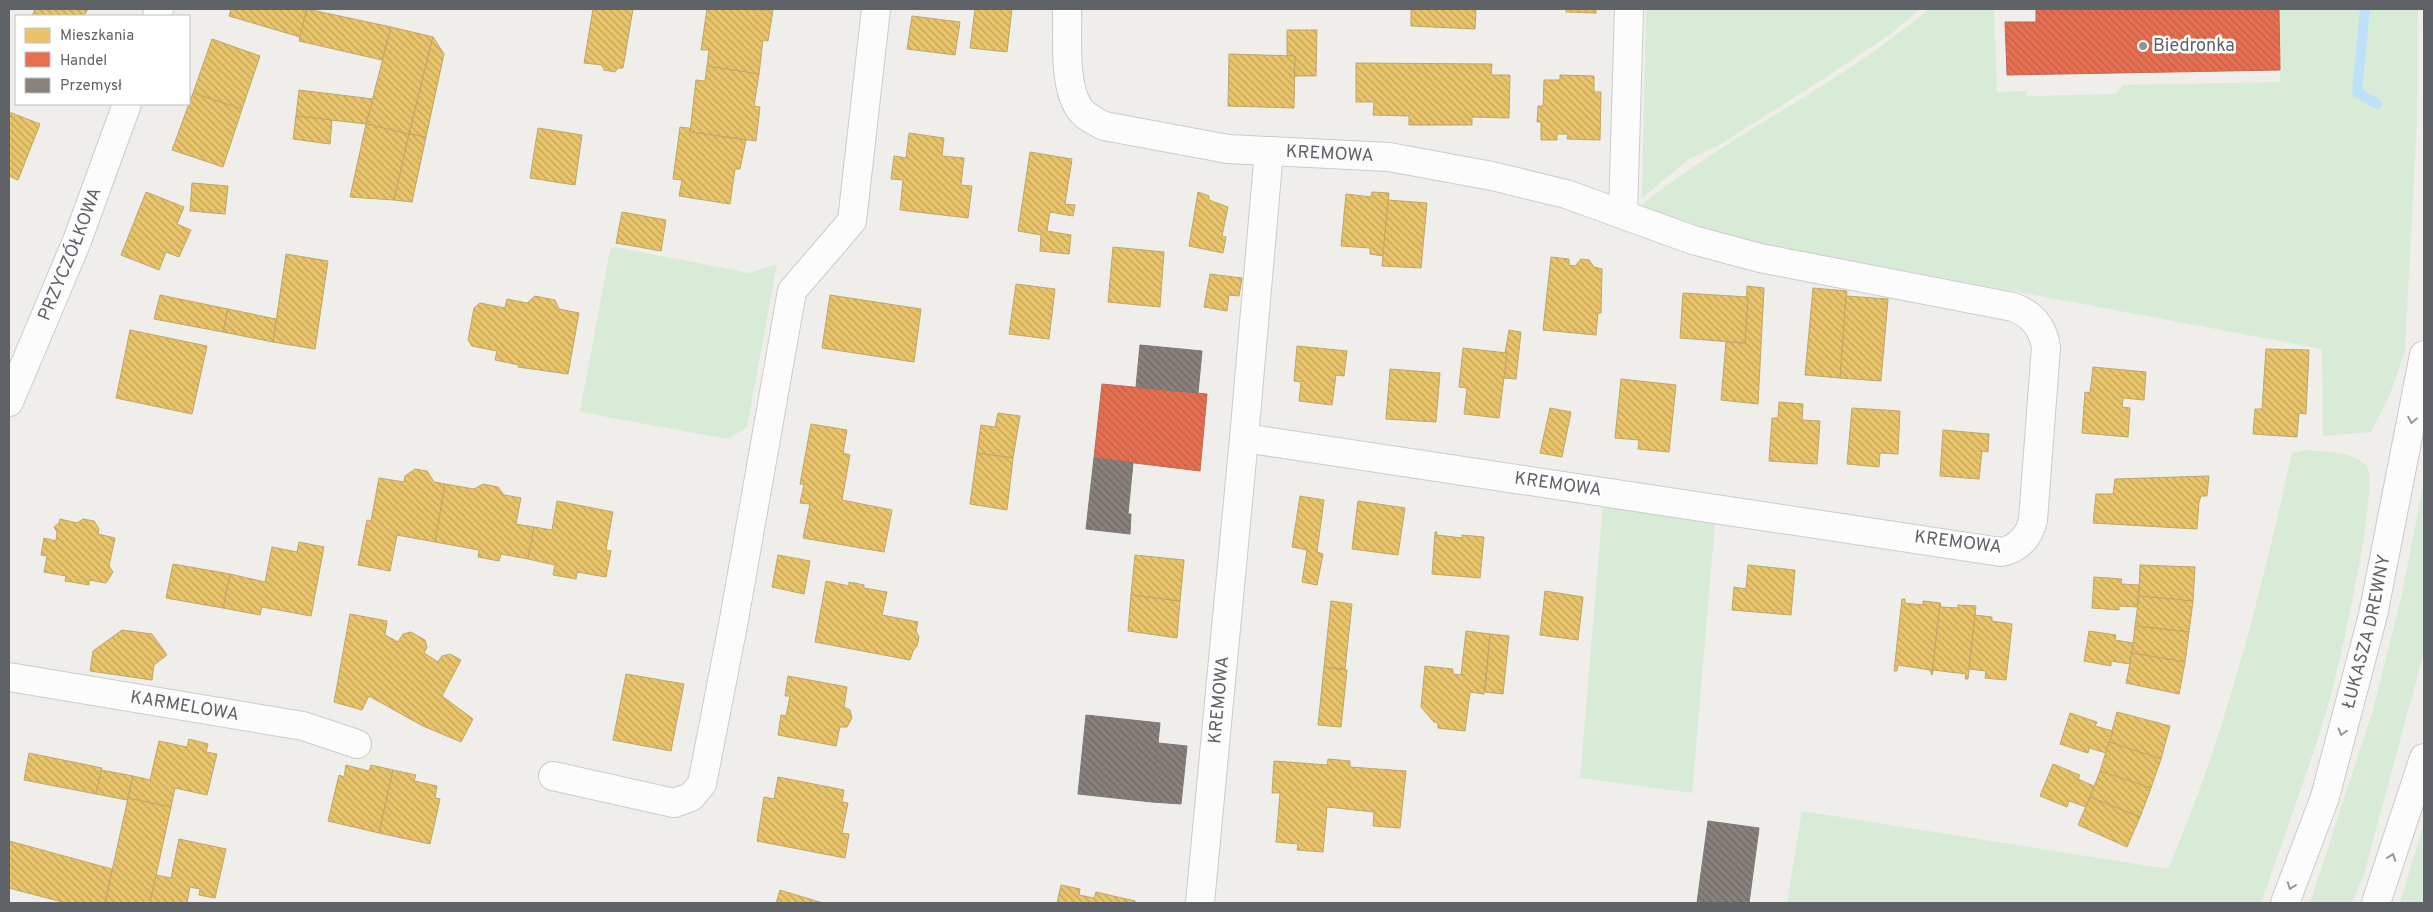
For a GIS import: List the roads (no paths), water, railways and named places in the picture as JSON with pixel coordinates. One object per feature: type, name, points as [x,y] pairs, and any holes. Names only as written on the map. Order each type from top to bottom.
[{"type":"street","points":[[553,776],[674,803],[691,797],[702,784],[733,625],[792,291],[852,221],[876,9]]},
{"type":"street","name":"KREMOWA","points":[[1067,9],[1070,87],[1080,109],[1091,119],[1119,129],[1228,149],[1389,157],[1492,176],[1566,194],[1693,240],[1760,258],[2014,307],[2034,319],[2044,337],[2046,347],[2033,520],[2030,529],[2020,544],[2001,552],[1244,438]]},
{"type":"street","points":[[1623,214],[1629,9]]},
{"type":"street","name":"PRZYCZÓŁKOWA","points":[[9,402],[77,241],[127,105]]},
{"type":"street","name":"KREMOWA","points":[[1200,903],[1269,150]]},
{"type":"street","name":"ŁUKASZA DREWNY","points":[[2285,903],[2325,797],[2374,615],[2424,355]]},
{"type":"street","name":"KARMELOWA","points":[[9,677],[304,726],[357,744]]},
{"type":"street","points":[[2376,903],[2424,758]]},
{"type":"waterway","points":[[2365,9],[2357,92],[2377,104]]},
{"type":"place","name":"Biedronka","points":[[2143,46]]}]
